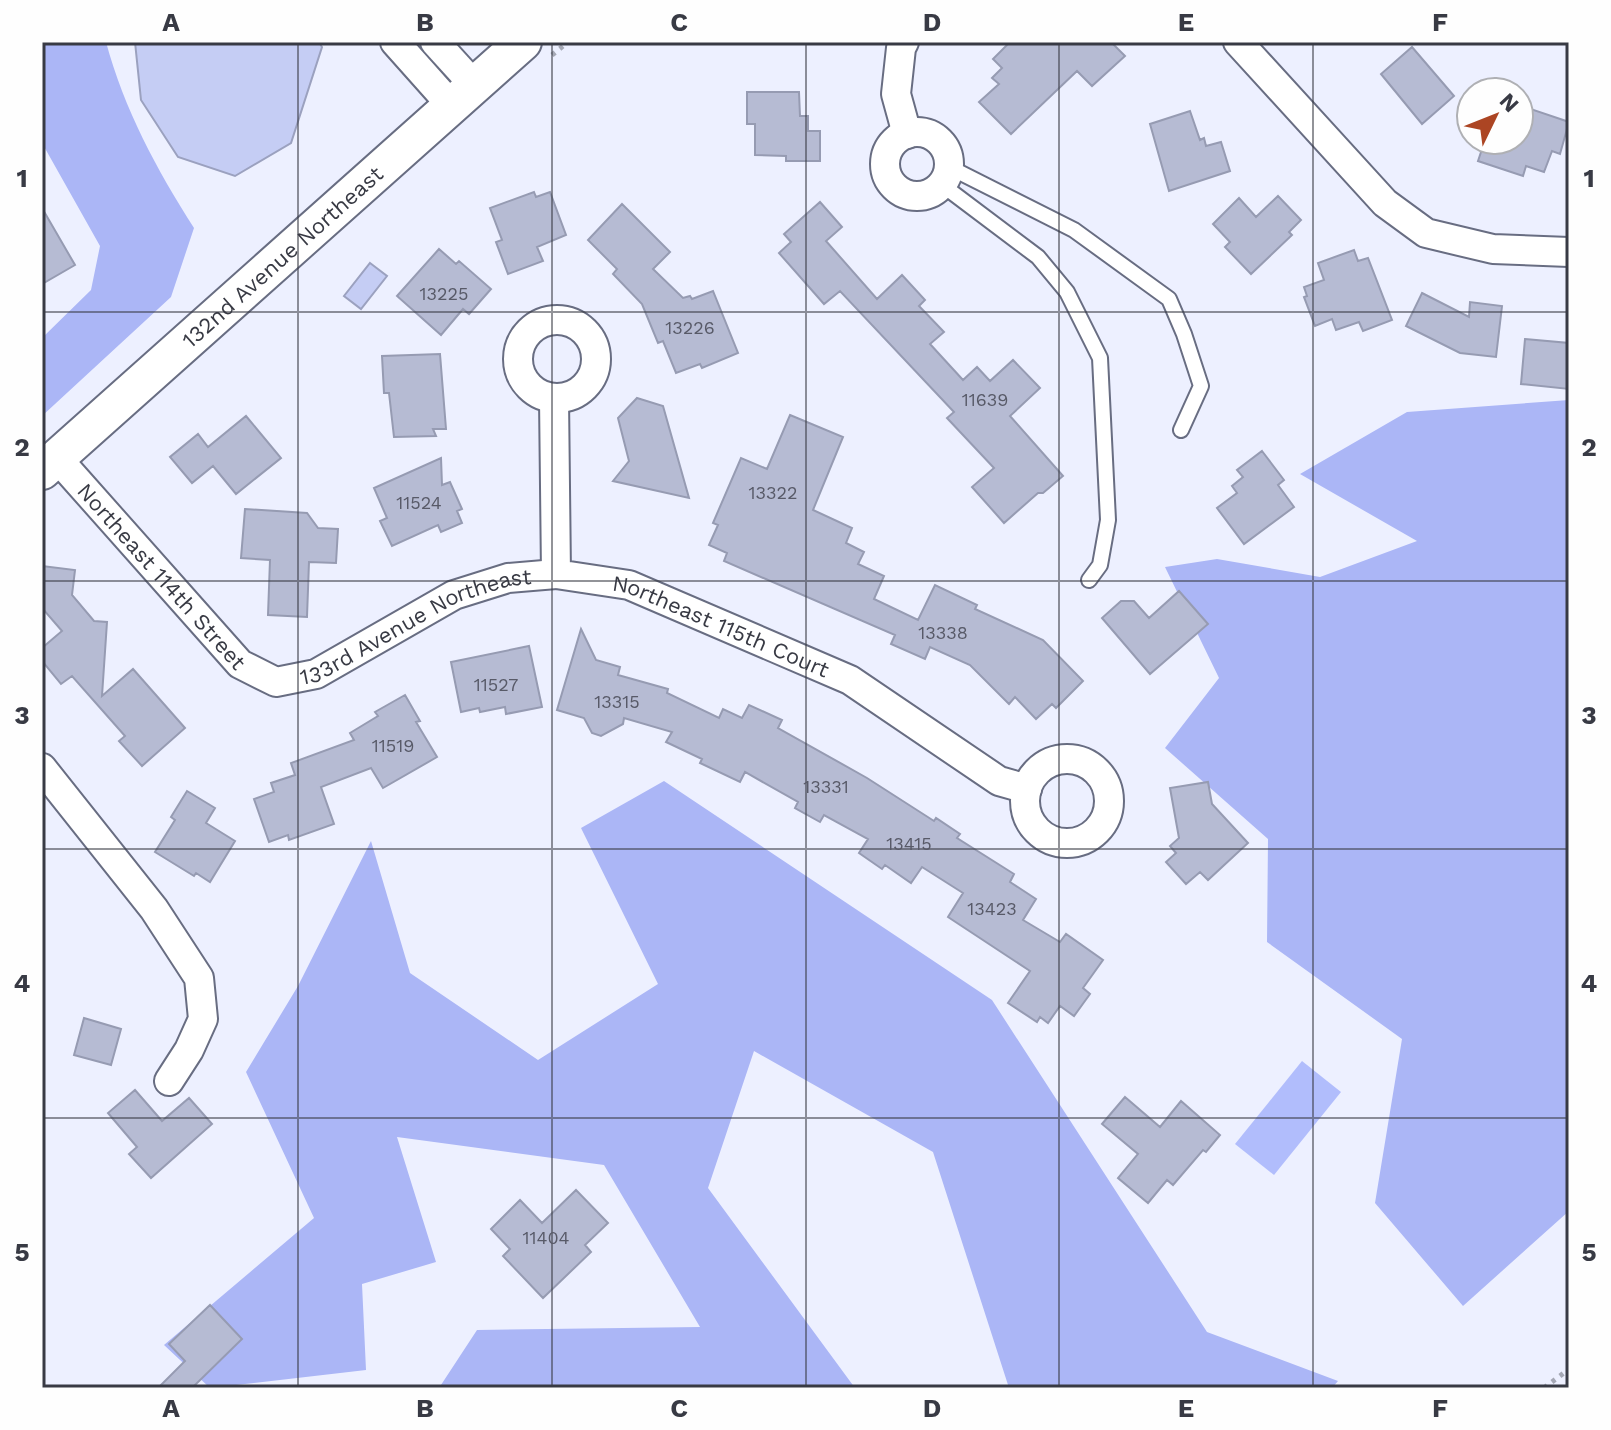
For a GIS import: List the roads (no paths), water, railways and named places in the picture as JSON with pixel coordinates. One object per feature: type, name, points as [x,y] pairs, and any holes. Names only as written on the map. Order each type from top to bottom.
[{"type":"street","points":[[395,42],[463,96]]},
{"type":"street","points":[[435,42],[463,96]]},
{"type":"street","name":"132nd Avenue Northeast","points":[[50,465],[523,42]]},
{"type":"street","points":[[904,42],[896,94],[907,134]]},
{"type":"street","points":[[1238,42],[1385,203],[1426,233],[1493,249],[1569,252]]},
{"type":"street","points":[[907,134],[931,136],[948,155],[945,176],[927,195],[903,193],[886,174],[888,150],[896,140],[907,134]]},
{"type":"street","points":[[554,398],[556,574]]},
{"type":"street","name":"Northeast 114th Street","points":[[50,465],[240,664],[276,682]]},
{"type":"street","name":"133rd Avenue Northeast","points":[[276,682],[316,674],[454,595],[508,578],[556,574]]},
{"type":"street","name":"Northeast 115th Court","points":[[556,574],[629,585],[850,680],[999,781],[1027,789]]},
{"type":"street","points":[[42,768],[154,909],[199,978],[203,1019],[189,1050],[169,1081]]},
{"type":"lane","points":[[945,176],[1074,230],[1169,299],[1201,386],[1181,430]]},
{"type":"lane","points":[[945,176],[1038,257],[1067,292],[1100,358],[1108,520],[1100,565],[1089,580]]}]
